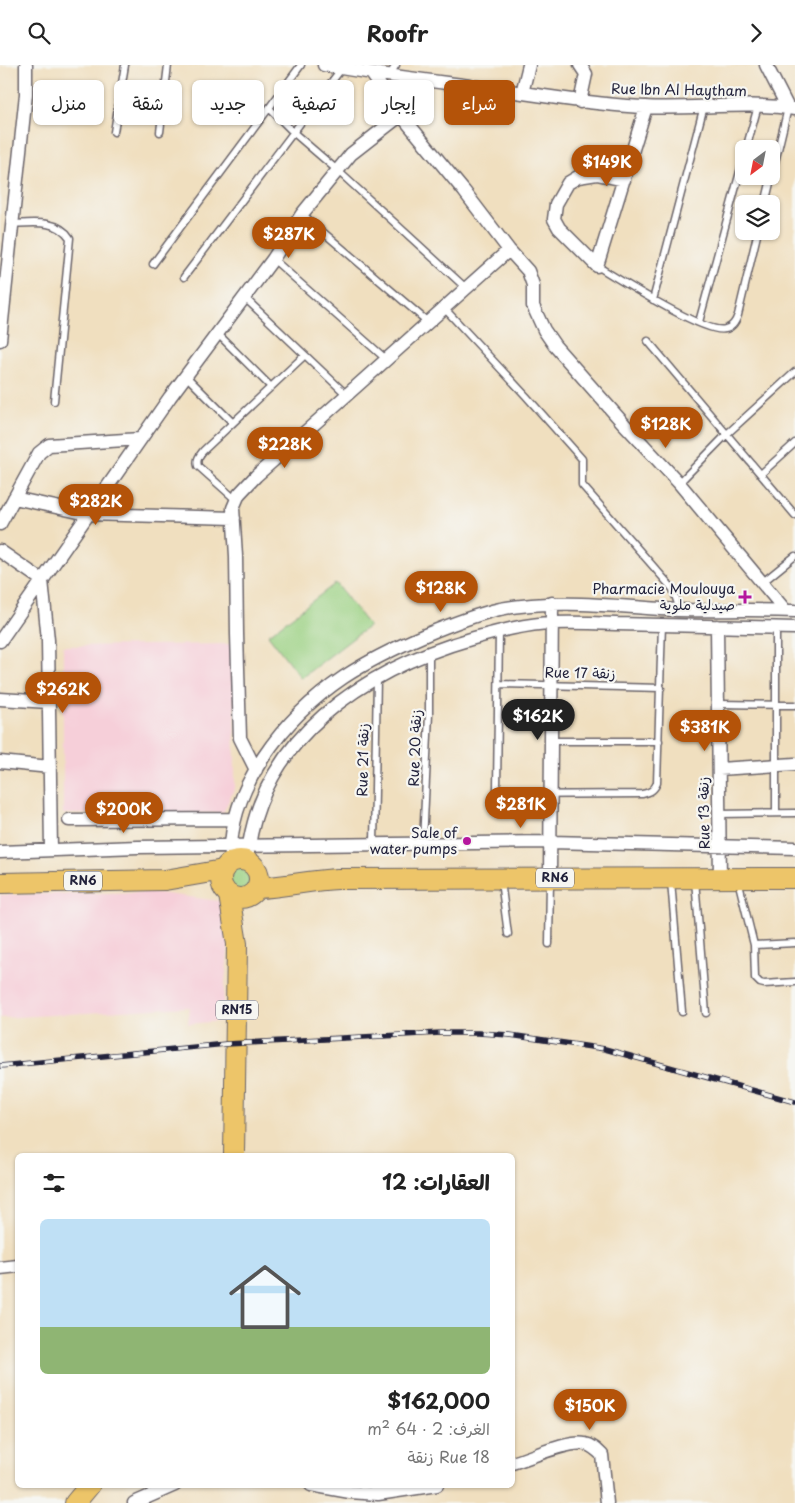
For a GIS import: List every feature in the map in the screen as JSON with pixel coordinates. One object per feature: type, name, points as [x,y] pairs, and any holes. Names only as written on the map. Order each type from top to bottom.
[{"type":"main road","name":"RN6","points":[[165,880],[227,893],[239,899],[244,898],[243,868]]},
{"type":"main road","name":"RN6","points":[[0,883],[165,880],[243,868],[281,887],[315,880],[795,878]]},
{"type":"main road","points":[[227,893],[221,881],[243,868]]},
{"type":"main road","name":"RN15","points":[[234,1153],[237,944],[243,868]]},
{"type":"main road","name":"RN15","points":[[227,893],[237,944]]},
{"type":"main road","points":[[75,1503],[88,1488]]},
{"type":"street","points":[[0,340],[2,298],[13,224],[16,178],[26,94],[26,65]]},
{"type":"street","name":"Rue Ibn Al Haytham","points":[[324,65],[372,74],[392,70],[580,102],[646,107],[758,106],[792,108]]},
{"type":"street","points":[[522,93],[529,65]]},
{"type":"street","points":[[580,65],[586,74],[580,102]]},
{"type":"street","points":[[766,65],[792,108]]},
{"type":"street","points":[[372,74],[376,80]]},
{"type":"street","points":[[624,180],[597,174],[578,177],[568,183],[556,204],[554,219],[559,228],[597,265],[624,180],[646,107]]},
{"type":"street","points":[[0,641],[140,439],[245,298],[302,213],[351,154],[388,125]]},
{"type":"street","points":[[409,125],[528,271],[533,285],[533,306],[544,330],[555,346],[679,483],[790,611]]},
{"type":"street","points":[[256,769],[240,738],[233,508],[236,500],[246,485],[510,250]]},
{"type":"street","points":[[0,524],[39,453],[49,445],[140,439]]},
{"type":"street","points":[[14,498],[88,514],[234,518]]},
{"type":"street","points":[[0,551],[42,580],[48,640],[51,850]]},
{"type":"street","points":[[550,879],[552,603]]},
{"type":"street","points":[[243,868],[236,814],[242,796],[269,749],[295,719],[330,688],[366,663],[392,649],[460,620],[499,609],[552,603],[680,610],[790,611]]},
{"type":"street","points":[[243,868],[254,817],[262,796],[279,764],[315,722],[338,703],[377,677],[429,653],[452,644],[499,631],[552,623],[795,628]]},
{"type":"street","name":"Rue 13 زنقة","points":[[717,626],[720,847],[729,879]]},
{"type":"street","points":[[0,699],[49,702]]},
{"type":"street","points":[[0,762],[50,767]]},
{"type":"street","points":[[719,769],[795,764]]},
{"type":"street","points":[[68,820],[232,819]]},
{"type":"street","points":[[0,852],[138,847],[243,868],[374,844],[551,842],[795,848]]},
{"type":"street","points":[[0,1268],[15,1266]]},
{"type":"street","points":[[515,1462],[572,1445],[584,1443],[593,1447],[602,1455],[606,1477],[607,1503]]},
{"type":"street","points":[[134,1503],[168,1488]]},
{"type":"street","points":[[328,1488],[378,1494],[417,1488]]},
{"type":"lane","points":[[114,132],[124,65]]},
{"type":"lane","points":[[160,132],[168,65]]},
{"type":"lane","points":[[153,264],[301,65]]},
{"type":"lane","points":[[184,277],[342,68]]},
{"type":"lane","points":[[653,300],[704,106]]},
{"type":"lane","points":[[749,140],[758,106]]},
{"type":"lane","points":[[269,108],[294,133],[468,289]]},
{"type":"lane","points":[[768,195],[792,108]]},
{"type":"lane","points":[[699,322],[736,185]]},
{"type":"lane","points":[[302,213],[429,323]]},
{"type":"lane","points":[[13,224],[42,223],[56,226],[65,231],[70,238],[54,401]]},
{"type":"lane","points":[[597,265],[653,300],[699,322],[725,330],[736,321],[756,240]]},
{"type":"lane","points":[[272,259],[387,360]]},
{"type":"lane","points":[[245,298],[347,395]]},
{"type":"lane","points":[[445,309],[582,459],[582,485],[673,589],[680,610]]},
{"type":"lane","points":[[218,334],[271,387]]},
{"type":"lane","points":[[648,341],[762,473],[795,515]]},
{"type":"lane","points":[[236,500],[198,466],[197,462],[203,451],[305,355]]},
{"type":"lane","points":[[679,483],[727,433],[795,372]]},
{"type":"lane","points":[[186,376],[233,423]]},
{"type":"lane","points":[[762,473],[795,443]]},
{"type":"lane","points":[[763,582],[795,556]]},
{"type":"lane","points":[[499,631],[497,789],[499,793],[503,795],[642,794],[650,793],[657,783],[662,624]]},
{"type":"lane","points":[[776,627],[776,813]]},
{"type":"lane","name":"Rue 20 زنقة","points":[[423,843],[429,714],[429,653]]},
{"type":"lane","name":"Rue 21 زنقة","points":[[374,844],[377,677]]},
{"type":"lane","name":"Rue 17 زنقة","points":[[499,684],[661,688]]},
{"type":"lane","points":[[718,704],[795,705]]},
{"type":"lane","points":[[552,741],[659,741]]},
{"type":"lane","points":[[719,814],[795,813]]},
{"type":"lane","points":[[670,878],[682,1012]]},
{"type":"lane","points":[[500,879],[508,934]]},
{"type":"lane","points":[[549,944],[550,879]]},
{"type":"lane","points":[[694,879],[706,1013]]},
{"type":"lane","points":[[729,879],[754,945],[755,978],[757,981],[764,983],[795,983]]},
{"type":"lane","points":[[754,945],[795,943]]},
{"type":"shaded area","points":[[234,644],[235,787],[223,813],[63,814],[63,646]]},
{"type":"shaded area","points":[[151,892],[220,901],[230,933],[221,1021],[188,1024],[190,1007],[0,1018],[0,895]]},
{"type":"green space","points":[[336,583],[369,626],[301,678],[268,635]]},
{"type":"green space","points":[[240,866],[250,870],[254,880],[250,890],[240,894],[230,890],[226,880],[230,870]]},
{"type":"railway","points":[[0,1066],[226,1044],[441,1033],[478,1033],[510,1035],[605,1049],[795,1102]]},
{"type":"place","name":"Pharmacie Moulouya صيدلية ملوية","points":[[745,597]]},
{"type":"place","name":"Sale of water pumps","points":[[467,841]]}]
